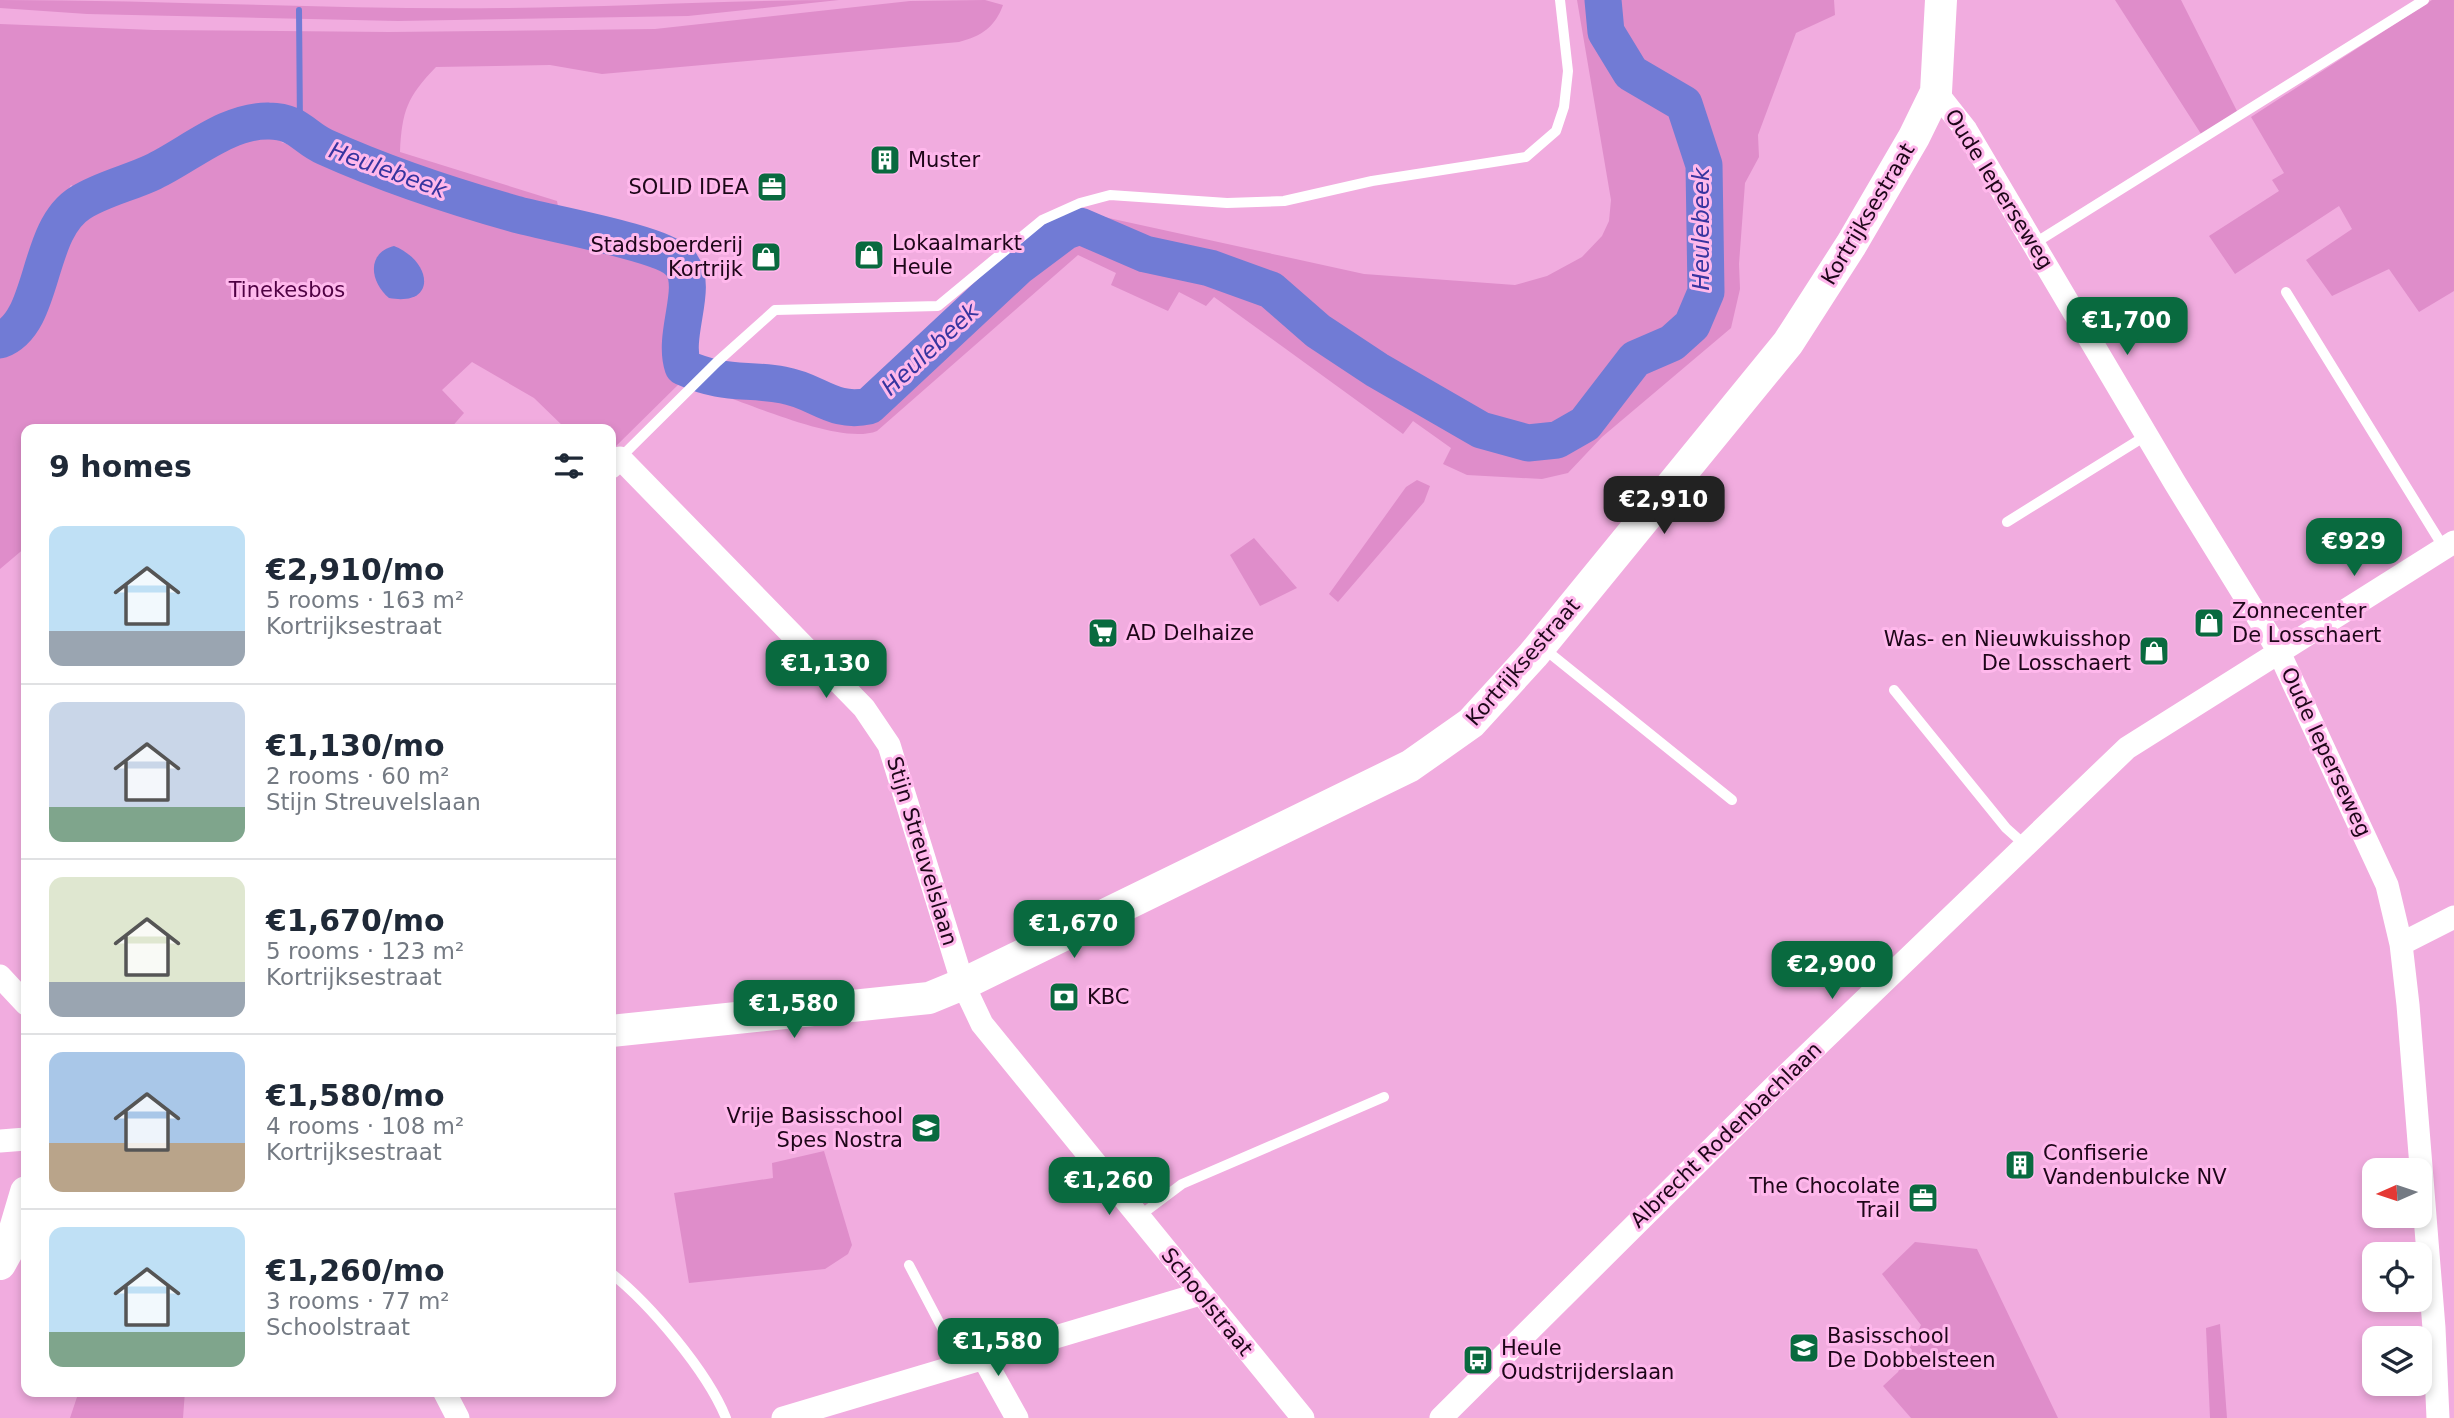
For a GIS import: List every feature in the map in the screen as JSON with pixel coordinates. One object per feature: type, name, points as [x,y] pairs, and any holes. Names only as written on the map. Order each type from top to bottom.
[{"type":"street","name":"Kortrijksestraat","points":[[616,1031],[883,1005],[929,998],[963,984],[1409,766],[1471,723],[1540,646],[1788,344],[1858,233],[1914,137],[1936,92],[1941,0]]},
{"type":"street","name":"Oude Ieperseweg","points":[[1936,92],[1966,130],[2278,650],[2387,885],[2401,944],[2434,1328],[2438,1418]]},
{"type":"street","name":"Stijn Streuvelslaan","points":[[616,463],[864,708],[889,745],[963,984]]},
{"type":"street","name":"Albrecht Rodenbachlaan","points":[[1441,1418],[1695,1164],[2127,748],[2278,650],[2449,545]]},
{"type":"street","points":[[2401,944],[2454,917]]},
{"type":"street","points":[[0,976],[21,999]]},
{"type":"street","name":"Schoolstraat","points":[[963,984],[982,1024],[1303,1418]]},
{"type":"street","points":[[0,1141],[21,1139]]},
{"type":"street","points":[[3,1250],[21,1205]]},
{"type":"street","points":[[783,1418],[1200,1294]]},
{"type":"street","points":[[973,1362],[1017,1418]]},
{"type":"street","points":[[447,1397],[458,1418]]},
{"type":"lane","points":[[616,463],[717,362],[775,310],[938,306],[1042,220],[1080,203],[1126,195],[1217,203],[1284,201],[1383,179],[1526,157],[1556,131],[1564,107],[1568,71],[1560,0]]},
{"type":"lane","points":[[2035,243],[2424,0]]},
{"type":"lane","points":[[2286,292],[2449,545]]},
{"type":"lane","points":[[2007,522],[2147,435]]},
{"type":"lane","points":[[1540,646],[1732,800]]},
{"type":"lane","points":[[1894,690],[2006,828],[2025,845]]},
{"type":"lane","points":[[1138,1217],[1182,1184],[1384,1097]]},
{"type":"lane","points":[[909,1265],[973,1362]]},
{"type":"lane","points":[[616,1277],[639,1295],[717,1396],[726,1418]]},
{"type":"green space","points":[[0,0],[441,8],[839,0],[688,16],[398,21],[87,14],[0,8]]},
{"type":"green space","name":"Tinekesbos","points":[[985,0],[1003,5],[992,25],[974,37],[959,42],[602,74],[550,65],[436,67],[418,87],[408,105],[402,126],[400,152],[557,201],[560,216],[391,166],[358,154],[297,125],[281,142],[482,212],[642,254],[662,261],[674,271],[680,283],[667,362],[670,370],[685,378],[616,446],[616,424],[561,424],[534,398],[472,362],[442,390],[464,413],[454,424],[21,424],[21,551],[0,569],[0,348],[24,333],[67,224],[79,210],[98,202],[71,185],[48,224],[18,315],[10,326],[0,332],[0,24],[154,30],[389,32],[655,29],[910,1]]},
{"type":"green space","points":[[1577,0],[1598,0],[1603,37],[1613,60],[1639,87],[1671,104],[1686,127],[1698,160],[1701,182],[1704,260],[1699,295],[1687,322],[1633,356],[1588,414],[1566,431],[1552,435],[1516,435],[1483,424],[1451,407],[1352,343],[1257,273],[1237,265],[1159,251],[1100,228],[1104,217],[1364,274],[1515,285],[1547,276],[1582,257],[1602,236],[1609,221],[1611,200]]},
{"type":"green space","points":[[1611,0],[1834,0],[1835,15],[1796,33],[1758,135],[1759,157],[1745,183],[1739,264],[1740,289],[1731,328],[1602,437],[1568,473],[1542,479],[1467,475],[1443,464],[1451,448],[1413,421],[1403,434],[1214,297],[1206,306],[1179,292],[1168,311],[1111,285],[1116,273],[1078,255],[877,431],[844,433],[801,423],[724,396],[720,387],[723,372],[749,367],[769,367],[795,371],[844,392],[862,392],[948,320],[1044,227],[1061,248],[1078,234],[1091,236],[1154,262],[1236,284],[1319,343],[1452,423],[1495,441],[1548,450],[1563,447],[1586,432],[1633,371],[1684,345],[1695,332],[1709,294],[1715,260],[1716,207],[1711,171],[1686,95],[1627,57],[1614,34]]},
{"type":"green space","points":[[2115,0],[2181,0],[2239,115],[2203,137]]},
{"type":"green space","points":[[2432,0],[2454,0],[2454,291],[2419,312],[2389,269],[2332,296],[2306,260],[2352,229],[2339,206],[2235,274],[2209,236],[2279,191],[2272,180],[2284,173],[2251,117]]},
{"type":"green space","points":[[1417,480],[1430,486],[1424,502],[1338,602],[1329,594],[1406,487]]},
{"type":"green space","points":[[1254,538],[1297,588],[1260,606],[1230,555]]},
{"type":"green space","points":[[824,1151],[852,1245],[848,1254],[825,1269],[689,1283],[674,1193],[773,1178],[772,1163]]},
{"type":"green space","points":[[1915,1242],[1977,1249],[2058,1418],[1911,1418],[1883,1386],[1898,1372],[1921,1325],[1882,1274]]},
{"type":"green space","points":[[2220,1324],[2227,1418],[2210,1418],[2206,1328]]},
{"type":"green space","points":[[77,1397],[185,1397],[183,1418],[70,1418]]},
{"type":"water","points":[[394,246],[407,253],[422,271],[424,281],[416,296],[405,299],[389,298],[378,284],[375,261],[385,250]]},
{"type":"waterway","name":"Heulebeek","points":[[0,340],[15,330],[26,315],[55,234],[66,216],[80,203],[153,172],[223,132],[253,122],[269,121],[287,124],[325,147],[443,192],[515,214],[630,241],[671,256],[681,264],[686,274],[687,298],[680,354],[683,367],[711,377],[783,385],[845,407],[869,406],[1018,267],[1066,231],[1080,226],[1145,254],[1210,268],[1271,290],[1318,331],[1377,370],[1481,430],[1528,443],[1557,440],[1585,424],[1635,359],[1672,343],[1692,325],[1706,292],[1704,165],[1684,104],[1631,73],[1606,32],[1603,0]]},
{"type":"waterway","points":[[299,10],[300,128]]},
{"type":"place","name":"Muster","points":[[885,160]]},
{"type":"place","name":"SOLID IDEA","points":[[772,187]]},
{"type":"place","name":"Lokaalmarkt Heule","points":[[869,255]]},
{"type":"place","name":"Stadsboerderij Kortrijk","points":[[766,257]]},
{"type":"place","name":"Zonnecenter De Losschaert","points":[[2209,623]]},
{"type":"place","name":"AD Delhaize","points":[[1103,633]]},
{"type":"place","name":"Was- en Nieuwkuisshop De Losschaert","points":[[2154,651]]},
{"type":"place","name":"KBC","points":[[1064,997]]},
{"type":"place","name":"Vrije Basisschool Spes Nostra","points":[[926,1128]]},
{"type":"place","name":"Confiserie Vandenbulcke NV","points":[[2020,1165]]},
{"type":"place","name":"The Chocolate Trail","points":[[1923,1198]]},
{"type":"place","name":"Basisschool De Dobbelsteen","points":[[1804,1348]]},
{"type":"place","name":"Heule Oudstrijderslaan","points":[[1478,1360]]}]
